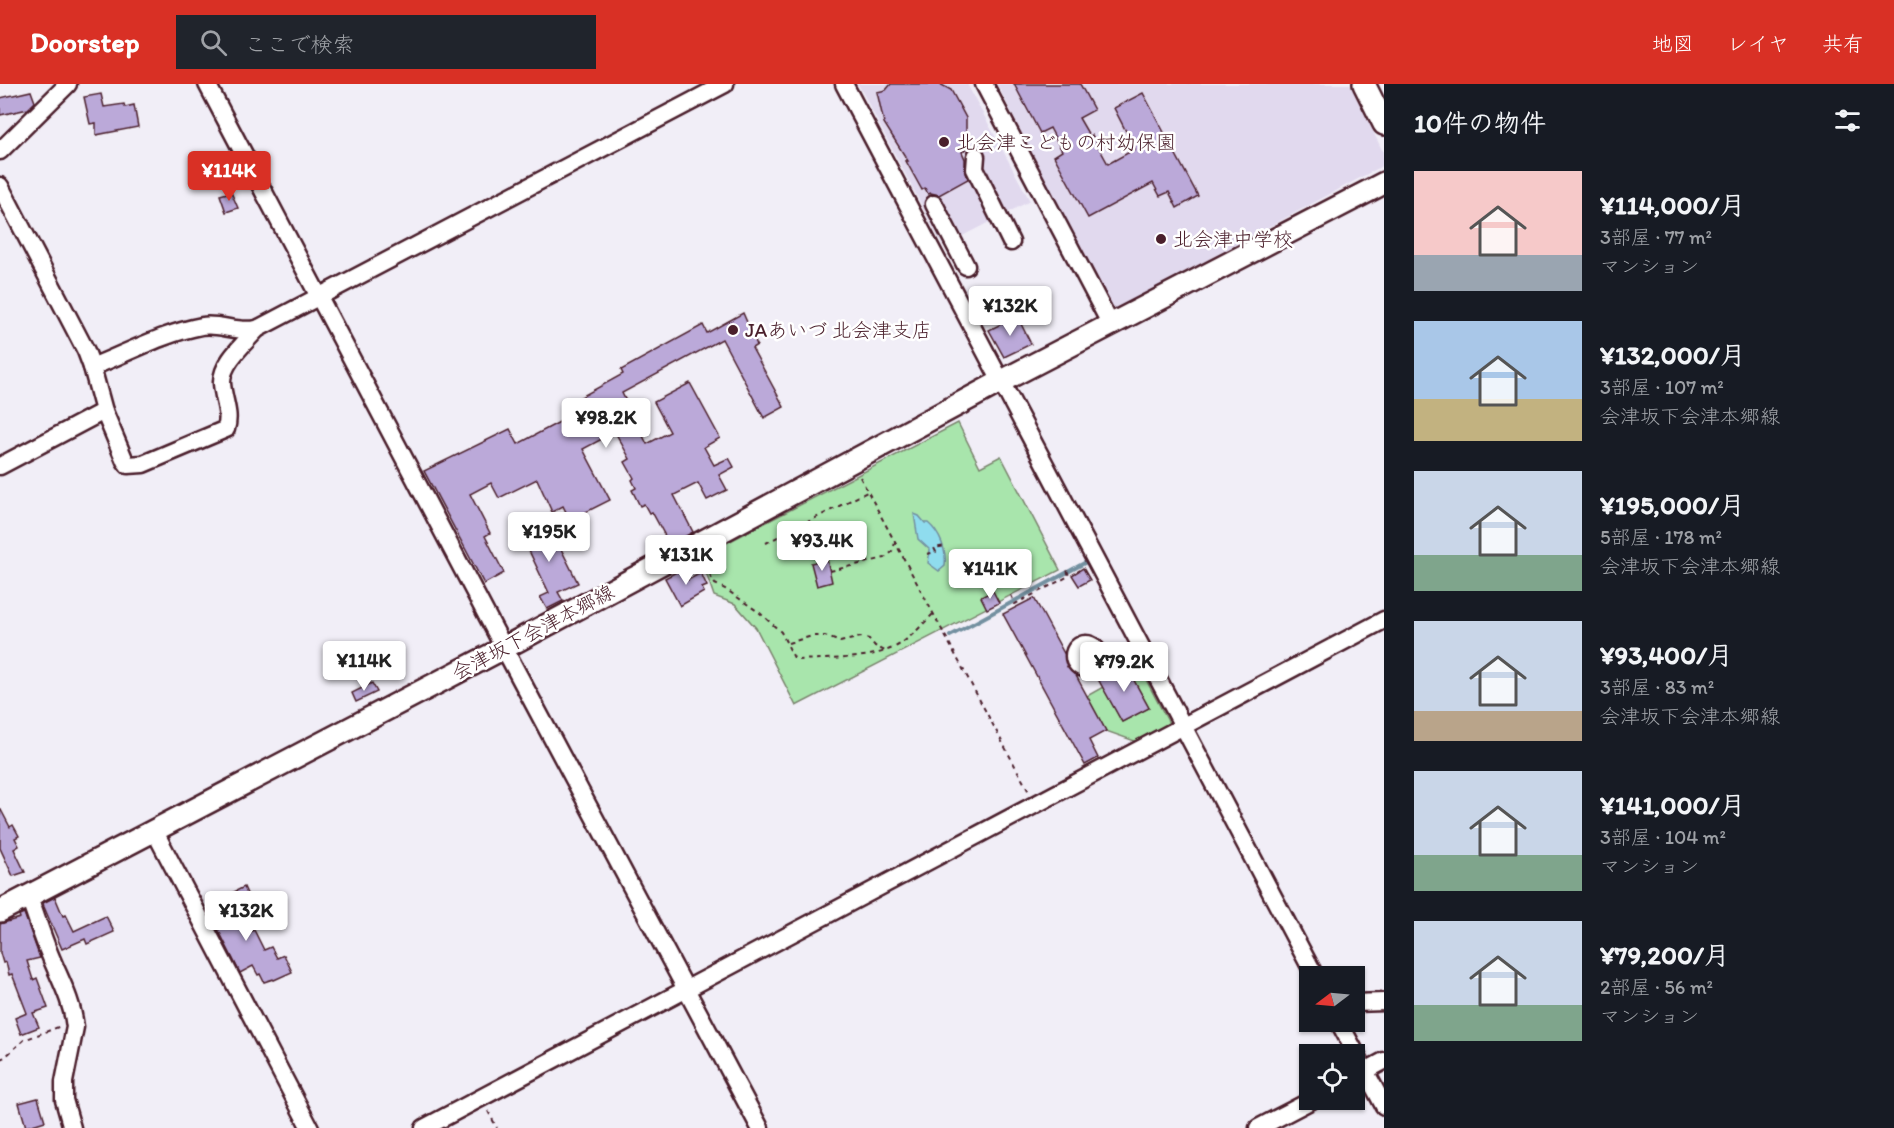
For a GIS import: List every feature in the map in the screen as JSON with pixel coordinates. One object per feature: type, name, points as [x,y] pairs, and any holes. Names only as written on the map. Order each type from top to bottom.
[{"type":"main road","points":[[1364,84],[1384,124]]},
{"type":"main road","name":"会津坂下会津本郷線","points":[[0,911],[504,648],[1000,382],[1384,183]]},
{"type":"street","points":[[0,151],[68,84]]},
{"type":"street","points":[[207,84],[760,1128]]},
{"type":"street","points":[[92,367],[159,340],[203,326],[244,332],[257,329],[726,84]]},
{"type":"street","points":[[844,84],[1310,966]]},
{"type":"street","points":[[984,84],[1111,325]]},
{"type":"street","points":[[976,156],[975,169],[1011,242]]},
{"type":"street","points":[[0,186],[92,367],[104,411],[128,465],[143,464],[226,429],[229,419],[222,383],[224,372],[234,356],[257,329]]},
{"type":"street","points":[[934,204],[966,266]]},
{"type":"street","points":[[0,466],[104,411]]},
{"type":"street","points":[[424,1128],[1384,620]]},
{"type":"street","points":[[154,830],[310,1128]]},
{"type":"street","points":[[29,897],[50,957],[71,1004],[75,1027],[64,1082],[64,1100],[72,1128]]},
{"type":"street","points":[[1365,1003],[1384,1002]]},
{"type":"street","points":[[1365,1071],[1384,1061]]},
{"type":"street","points":[[1365,1081],[1384,1106]]},
{"type":"street","points":[[1258,1128],[1299,1107]]},
{"type":"path","points":[[852,461],[1036,805]]},
{"type":"path","points":[[766,543],[867,492]]},
{"type":"path","points":[[830,571],[885,558],[892,552],[895,543]]},
{"type":"path","points":[[693,546],[715,584],[728,590],[760,613],[781,632],[794,658],[798,660],[886,652],[903,643],[934,614]]},
{"type":"path","points":[[927,554],[936,552],[934,548],[946,546]]},
{"type":"path","points":[[1011,595],[1015,604],[1070,576],[1066,567]]},
{"type":"path","points":[[788,644],[812,636],[825,636],[840,642],[861,637],[869,639],[875,646],[886,652]]},
{"type":"path","points":[[0,1059],[24,1040],[74,1021]]},
{"type":"path","points":[[481,1098],[497,1128]]},
{"type":"shaded area","name":"北会津こどもの村幼保園","points":[[858,84],[967,84],[1030,201],[943,246]]},
{"type":"shaded area","name":"北会津中学校","points":[[997,84],[1350,84],[1383,152],[1384,165],[1112,311]]},
{"type":"green space","points":[[958,423],[980,467],[1001,456],[1060,570],[796,706],[756,628],[735,604],[714,596],[705,570],[712,556],[717,553],[715,549]]},
{"type":"green space","points":[[1135,659],[1171,727],[1143,744],[1106,731],[1087,696],[1103,687],[1122,722],[1149,708],[1125,664]]},
{"type":"water","points":[[914,514],[932,527],[942,543],[945,566],[939,571],[928,563],[930,550],[918,539]]},
{"type":"building","points":[[891,84],[940,84],[951,90],[966,118],[966,136],[971,145],[962,152],[968,179],[939,195],[928,194],[925,188],[922,190],[906,161],[908,161],[884,123],[877,92],[886,90]]},
{"type":"building","points":[[1014,84],[1080,84],[1094,110],[1079,118],[1090,137],[1092,135],[1108,164],[1135,149],[1114,108],[1143,93],[1198,196],[1177,208],[1169,192],[1160,196],[1153,183],[1088,218],[1054,156],[1062,151],[1050,128],[1040,133]]},
{"type":"building","points":[[31,91],[35,102],[28,109],[0,115],[0,98]]},
{"type":"building","points":[[101,94],[104,107],[134,105],[138,127],[96,135],[96,123],[90,124],[84,97]]},
{"type":"building","points":[[231,192],[238,208],[226,212],[220,195]]},
{"type":"building","points":[[743,313],[757,345],[752,348],[784,407],[764,418],[722,339],[622,393],[647,444],[670,432],[654,402],[690,383],[720,438],[704,447],[714,465],[729,458],[734,467],[719,475],[727,490],[707,500],[698,483],[674,495],[693,532],[670,545],[652,512],[649,513],[644,504],[640,506],[632,490],[636,488],[632,480],[634,478],[625,462],[630,459],[615,432],[583,449],[610,500],[570,520],[563,506],[552,512],[537,479],[499,498],[491,483],[470,494],[490,533],[485,536],[504,573],[484,584],[424,471],[510,429],[518,444],[575,413],[570,403],[623,374],[621,370],[703,325],[707,333]]},
{"type":"building","points":[[1017,316],[1031,344],[1004,357],[989,330]]},
{"type":"building","points":[[536,524],[539,530],[549,525],[578,583],[558,592],[563,601],[547,609],[540,597],[549,593],[523,538],[525,537],[522,531]]},
{"type":"building","points":[[827,559],[832,582],[817,586],[811,563]]},
{"type":"building","points":[[1083,568],[1090,580],[1079,586],[1072,575]]},
{"type":"building","points":[[682,569],[688,580],[701,573],[707,586],[702,588],[704,592],[680,606],[665,578]]},
{"type":"building","points":[[993,591],[999,603],[987,609],[981,597]]},
{"type":"building","points":[[1034,598],[1106,731],[1089,740],[1098,758],[1085,765],[1003,614]]},
{"type":"building","points":[[1125,664],[1149,708],[1122,722],[1098,679]]},
{"type":"building","points":[[372,683],[377,692],[356,702],[352,693]]},
{"type":"building","points":[[0,808],[10,827],[13,825],[19,836],[15,838],[19,846],[14,849],[25,872],[13,876],[0,848]]},
{"type":"building","points":[[244,887],[248,896],[230,906],[244,935],[254,930],[264,950],[271,947],[277,958],[284,955],[292,972],[274,980],[264,982],[253,966],[240,973],[208,909],[218,904],[216,901]]},
{"type":"building","points":[[55,897],[63,916],[66,915],[74,931],[106,916],[114,932],[87,944],[85,939],[62,949],[43,903]]},
{"type":"building","points":[[24,913],[40,958],[27,961],[33,980],[37,978],[48,1008],[33,1013],[39,1027],[21,1034],[15,1018],[27,1013],[12,974],[9,975],[6,962],[3,963],[0,953],[0,924],[20,918],[19,915]]},
{"type":"building","points":[[38,1098],[45,1121],[26,1127],[19,1103]]},
{"type":"waterway","points":[[950,636],[1088,561]]},
{"type":"place","name":"北会津こどもの村幼保園","points":[[944,142]]},
{"type":"place","name":"北会津中学校","points":[[1161,239]]},
{"type":"place","name":"JAあいづ 北会津支店","points":[[733,330]]}]
